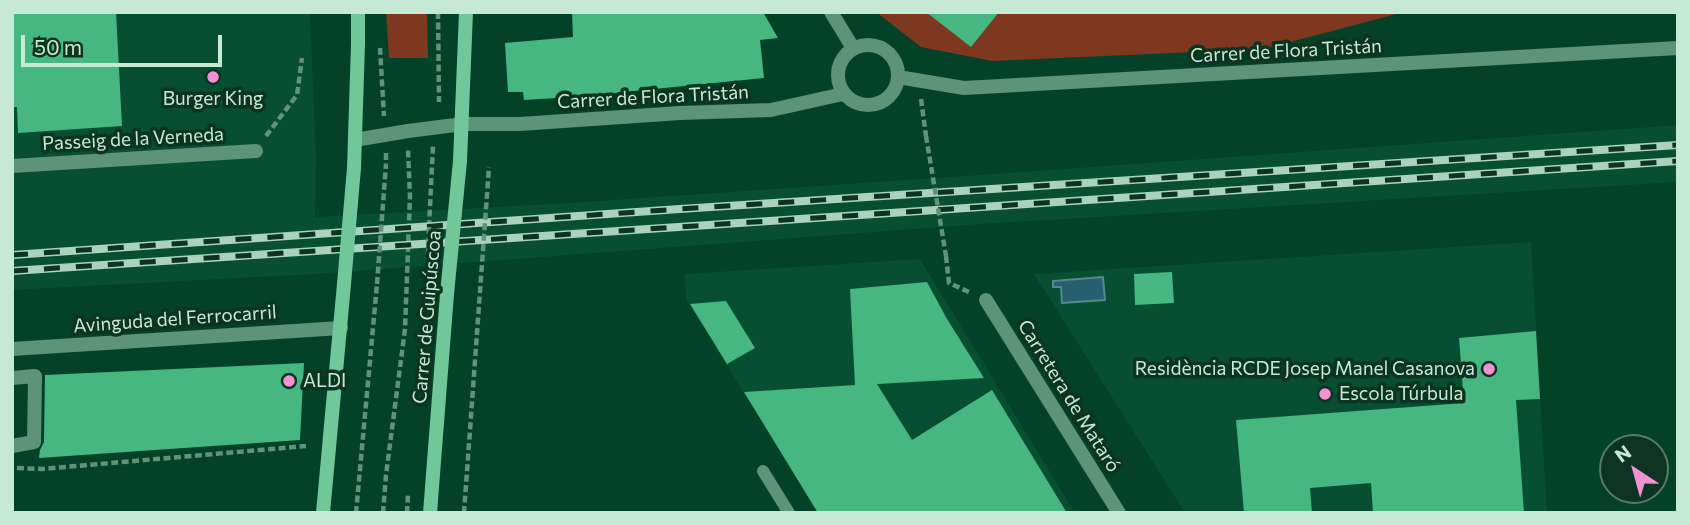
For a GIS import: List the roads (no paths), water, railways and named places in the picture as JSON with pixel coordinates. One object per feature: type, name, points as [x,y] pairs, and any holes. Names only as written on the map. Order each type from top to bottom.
[{"type":"main road","points":[[323,513],[354,168],[358,12]]},
{"type":"main road","name":"Carrer de Guipúscoa","points":[[430,513],[463,124],[466,12]]},
{"type":"street","points":[[831,12],[853,48]]},
{"type":"street","points":[[869,44],[885,50],[892,57],[898,77],[892,93],[887,98],[868,105],[848,99],[838,81],[837,71],[842,58],[853,48],[869,44]]},
{"type":"street","name":"Carrer de Flora Tristán","points":[[898,77],[964,88],[1678,48]]},
{"type":"street","name":"Carrer de Flora Tristán","points":[[463,124],[520,124],[771,110],[844,94]]},
{"type":"street","points":[[355,140],[463,124]]},
{"type":"street","name":"Passeig de la Verneda","points":[[12,166],[256,151]]},
{"type":"street","name":"Carretera de Mataró","points":[[986,300],[1119,513]]},
{"type":"street","name":"Avinguda del Ferrocarril","points":[[12,349],[341,328]]},
{"type":"street","points":[[12,378],[35,376],[34,442],[12,446]]},
{"type":"lane","points":[[763,471],[789,513]]},
{"type":"water","points":[[1103,277],[1105,300],[1062,303],[1061,287],[1053,287],[1053,281]]},
{"type":"railway","points":[[12,255],[1678,145]]},
{"type":"railway","points":[[12,271],[1678,161]]},
{"type":"place","name":"Burger King","points":[[213,77]]},
{"type":"place","name":"Residència RCDE Josep Manel Casanova","points":[[1489,369]]},
{"type":"place","name":"ALDI","points":[[289,381]]},
{"type":"place","name":"Escola Túrbula","points":[[1325,394]]}]
